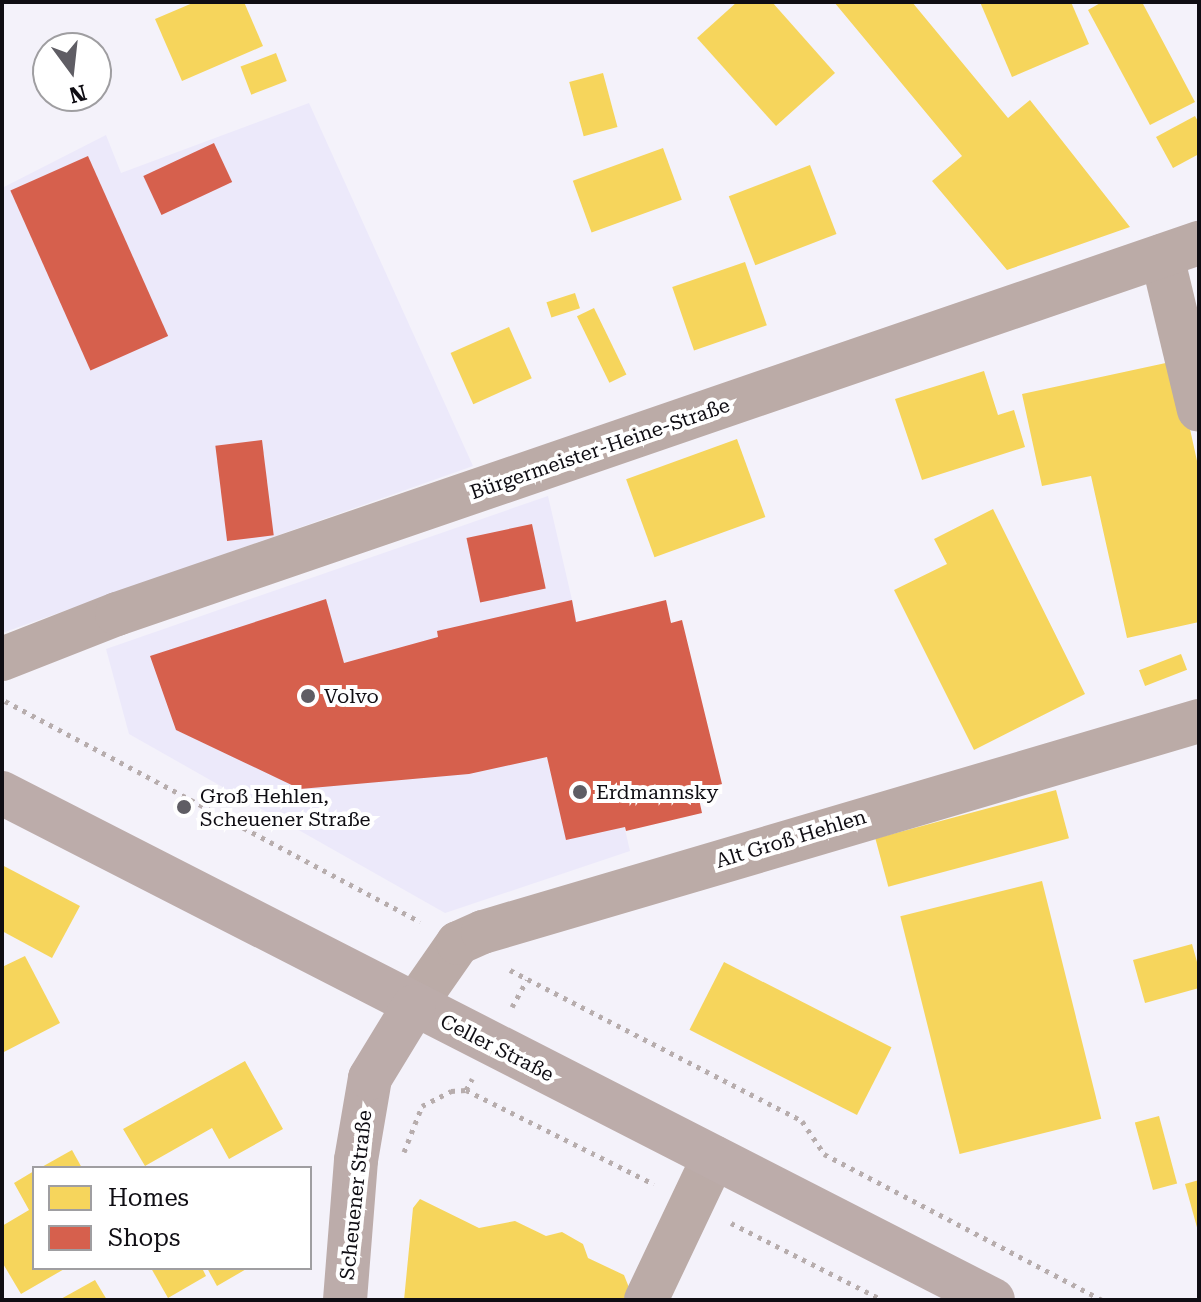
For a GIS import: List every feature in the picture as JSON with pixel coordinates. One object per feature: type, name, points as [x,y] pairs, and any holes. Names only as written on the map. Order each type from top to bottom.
[{"type":"main road","name":"Celler Straße","points":[[3,787],[414,1006],[993,1300]]},
{"type":"main road","name":"Scheuener Straße","points":[[345,1300],[356,1160],[370,1078],[414,1006]]},
{"type":"street","points":[[1180,249],[1199,410]]},
{"type":"street","name":"Bürgermeister-Heine-Straße","points":[[2,659],[117,614],[1180,249]]},
{"type":"street","name":"Alt Groß Hehlen","points":[[458,943],[483,932],[814,832],[1199,721]]},
{"type":"street","points":[[414,1006],[458,943]]},
{"type":"street","points":[[646,1300],[714,1157]]},
{"type":"path","points":[[2,700],[458,943],[802,1121],[824,1154],[1102,1300]]},
{"type":"path","points":[[466,1090],[528,1125],[691,1202],[883,1300]]},
{"type":"shaded area","points":[[309,103],[473,466],[2,633],[2,188],[106,135],[121,173]]},
{"type":"shaded area","points":[[548,496],[630,851],[445,913],[129,734],[106,649]]},
{"type":"building: Homes","points":[[195,2],[244,2],[263,46],[182,81],[155,19]]},
{"type":"building: Homes","points":[[737,2],[772,2],[835,73],[776,126],[697,38]]},
{"type":"building: Homes","points":[[834,2],[912,2],[1008,118],[1030,100],[1130,227],[1007,270],[932,181],[962,156]]},
{"type":"building: Homes","points":[[980,2],[1071,2],[1089,44],[1012,77]]},
{"type":"building: Homes","points":[[1102,2],[1142,2],[1195,102],[1150,125],[1088,10]]},
{"type":"building: Homes","points":[[276,53],[287,81],[251,95],[241,67]]},
{"type":"building: Homes","points":[[603,73],[617,127],[584,136],[569,82]]},
{"type":"building: Homes","points":[[1195,116],[1199,123],[1199,154],[1173,168],[1156,137]]},
{"type":"building: Homes","points":[[663,148],[682,200],[592,233],[573,181]]},
{"type":"building: Homes","points":[[810,165],[837,234],[755,265],[729,196]]},
{"type":"building: Homes","points":[[745,262],[767,325],[694,350],[672,287]]},
{"type":"building: Homes","points":[[575,293],[580,308],[551,317],[546,302]]},
{"type":"building: Homes","points":[[594,308],[626,375],[609,383],[577,316]]},
{"type":"building: Homes","points":[[509,327],[532,378],[473,404],[451,353]]},
{"type":"building: Homes","points":[[1175,361],[1199,470],[1199,622],[1127,638],[1091,476],[1042,486],[1022,394]]},
{"type":"building: Homes","points":[[984,371],[998,415],[1014,410],[1025,447],[922,480],[895,399]]},
{"type":"building: Homes","points":[[737,439],[765,517],[655,557],[626,479]]},
{"type":"building: Homes","points":[[993,509],[1085,694],[974,750],[894,590],[947,564],[934,539]]},
{"type":"building: Homes","points":[[1181,654],[1187,670],[1145,686],[1139,670]]},
{"type":"building: Homes","points":[[1056,790],[1069,838],[888,887],[875,838]]},
{"type":"building: Homes","points":[[2,865],[80,906],[52,958],[2,931]]},
{"type":"building: Homes","points":[[1042,881],[1101,1119],[960,1154],[900,916]]},
{"type":"building: Homes","points":[[1192,944],[1199,969],[1199,988],[1145,1003],[1133,960]]},
{"type":"building: Homes","points":[[25,956],[60,1023],[2,1053],[2,967]]},
{"type":"building: Homes","points":[[724,962],[892,1047],[857,1115],[689,1030]]},
{"type":"building: Homes","points":[[245,1061],[283,1129],[229,1159],[212,1128],[145,1166],[123,1129]]},
{"type":"building: Homes","points":[[1159,1116],[1177,1184],[1153,1190],[1135,1122]]},
{"type":"building: Homes","points":[[72,1150],[81,1166],[44,1166]]},
{"type":"building: Homes","points":[[32,1172],[32,1270],[63,1270],[21,1294],[2,1262],[2,1226],[29,1210],[14,1183]]},
{"type":"building: Homes","points":[[1199,1180],[1199,1231],[1198,1231],[1185,1184]]},
{"type":"building: Homes","points":[[420,1199],[479,1228],[515,1221],[546,1236],[562,1232],[583,1244],[588,1258],[624,1275],[632,1295],[629,1300],[404,1300],[413,1208]]},
{"type":"building: Homes","points":[[152,1270],[203,1270],[206,1276],[168,1298]]},
{"type":"building: Homes","points":[[208,1270],[245,1270],[217,1286]]},
{"type":"building: Homes","points":[[95,1280],[107,1300],[59,1300]]},
{"type":"building: Shops","points":[[214,143],[232,182],[161,215],[143,176]]},
{"type":"building: Shops","points":[[88,156],[168,336],[90,371],[10,191]]},
{"type":"building: Shops","points":[[262,440],[274,535],[227,541],[215,446]]},
{"type":"building: Shops","points":[[532,524],[546,589],[480,602],[466,538]]},
{"type":"building: Shops","points":[[326,599],[344,663],[438,637],[437,631],[572,600],[576,622],[666,600],[671,623],[682,620],[722,784],[697,790],[702,813],[626,831],[625,827],[566,840],[547,757],[469,774],[300,789],[176,730],[150,656]]},
{"type":"place","name":"Volvo","points":[[308,696]]},
{"type":"place","name":"Erdmannsky","points":[[580,792]]},
{"type":"place","name":"Groß Hehlen, Scheuener Straße","points":[[184,807]]}]
